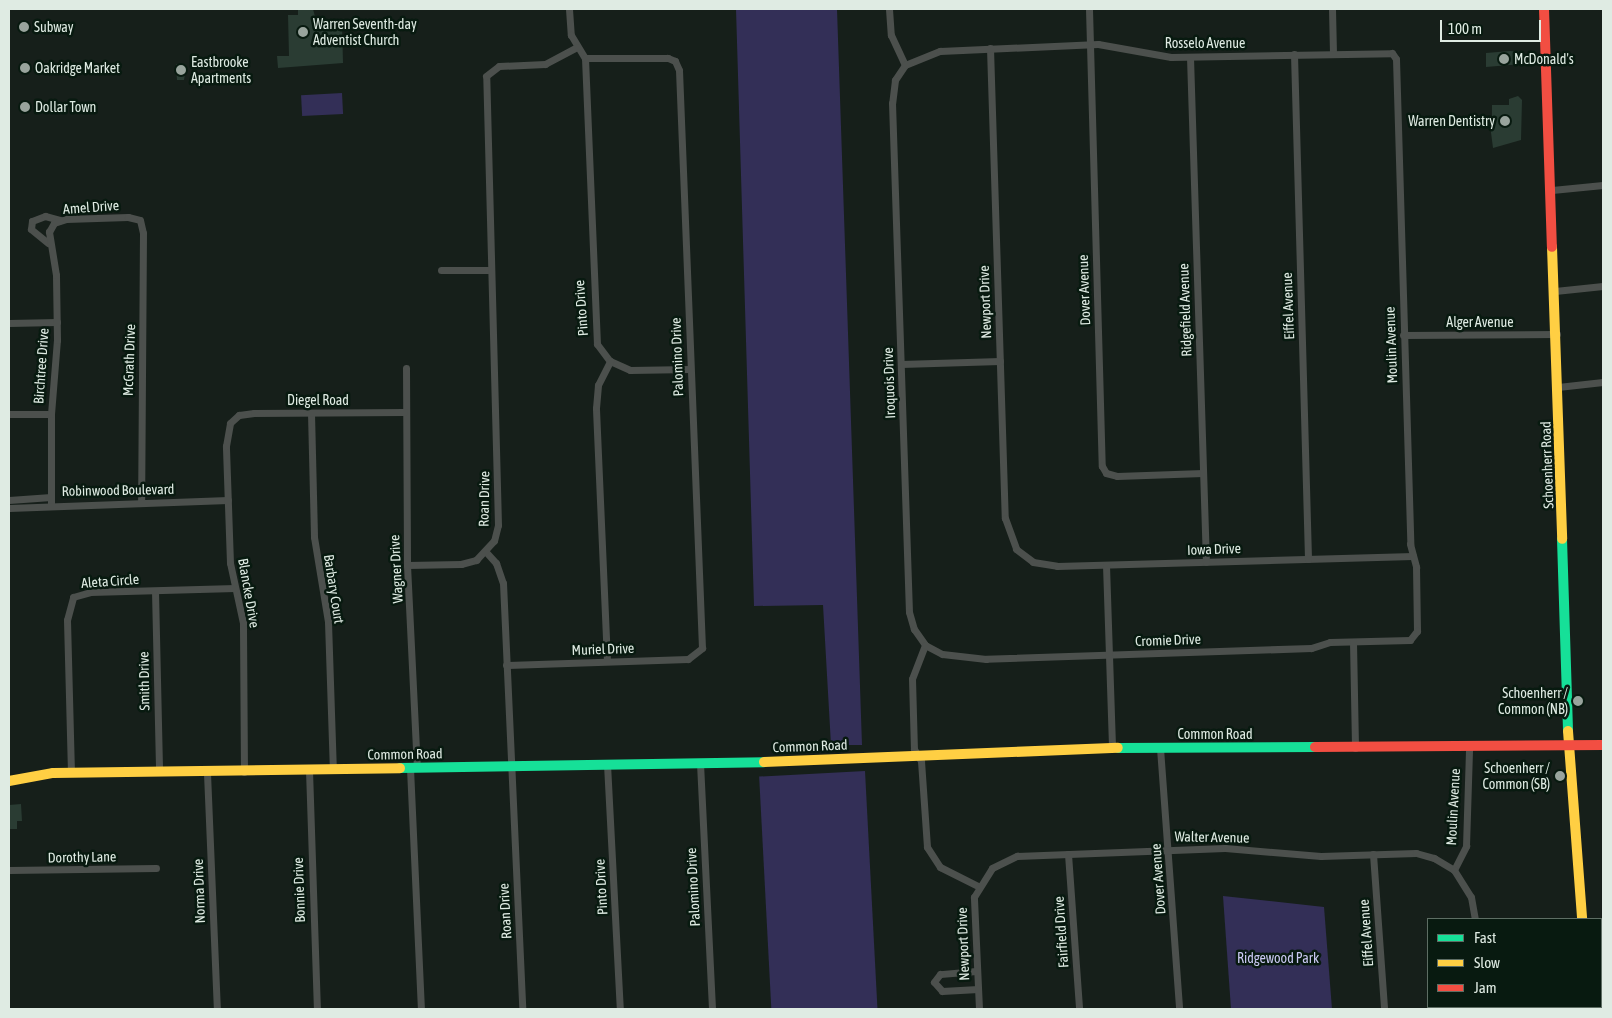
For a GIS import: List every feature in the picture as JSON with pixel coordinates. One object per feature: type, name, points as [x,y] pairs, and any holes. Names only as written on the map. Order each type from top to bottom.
[{"type":"street","points":[[569,9],[577,47],[585,58]]},
{"type":"street","points":[[889,9],[891,36],[904,65]]},
{"type":"street","name":"Dover Avenue","points":[[1089,9],[1102,466],[1106,473],[1117,476],[1203,473]]},
{"type":"street","points":[[1332,9],[1333,52]]},
{"type":"street","name":"Schoenherr Road","points":[[1544,9],[1557,334],[1569,748],[1582,918]]},
{"type":"street","name":"Rosselo Avenue","points":[[904,65],[931,52],[1090,44],[1190,57],[1390,52]]},
{"type":"street","name":"Roan Drive","points":[[522,1009],[503,583],[496,563],[486,552],[497,532],[499,516],[485,83],[489,71],[499,66],[545,64],[577,47]]},
{"type":"street","name":"Newport Drive","points":[[990,48],[1005,523],[1019,552]]},
{"type":"street","name":"Moulin Avenue","points":[[1390,52],[1396,59],[1404,335],[1417,629],[1414,638]]},
{"type":"street","name":"Eiffel Avenue","points":[[1294,54],[1308,559]]},
{"type":"street","name":"Ridgefield Avenue","points":[[1190,57],[1206,562]]},
{"type":"street","name":"Palomino Drive","points":[[585,58],[675,61],[680,77],[690,369],[703,640],[700,653]]},
{"type":"street","name":"Pinto Drive","points":[[585,58],[593,324],[597,344],[610,361]]},
{"type":"street","name":"Iroquois Drive","points":[[904,65],[895,80],[892,103],[909,612],[914,629],[925,645]]},
{"type":"street","points":[[1552,190],[1603,184]]},
{"type":"street","points":[[48,243],[31,229],[32,221],[45,216],[60,220]]},
{"type":"street","name":"Amel Drive","points":[[49,232],[60,220],[128,217],[140,220]]},
{"type":"street","name":"McGrath Drive","points":[[140,220],[144,330],[138,437],[141,501]]},
{"type":"street","name":"Birchtree Drive","points":[[49,232],[48,243],[56,266],[57,322],[50,414],[51,500]]},
{"type":"street","points":[[441,270],[490,270]]},
{"type":"street","points":[[1555,291],[1603,286]]},
{"type":"street","points":[[9,323],[57,322]]},
{"type":"street","name":"Alger Avenue","points":[[1404,335],[1557,334]]},
{"type":"street","points":[[607,661],[596,408],[598,385],[610,361],[641,371],[690,369]]},
{"type":"street","points":[[901,364],[1000,361]]},
{"type":"street","name":"Wagner Drive","points":[[406,368],[404,412],[407,565],[421,1009]]},
{"type":"street","points":[[1558,387],[1603,382]]},
{"type":"street","name":"Diegel Road","points":[[233,419],[246,414],[404,412]]},
{"type":"street","name":"Barbary Court","points":[[312,413],[314,537],[328,622],[333,769]]},
{"type":"street","points":[[9,414],[50,414]]},
{"type":"street","name":"Blancke Drive","points":[[233,419],[226,446],[230,563],[245,651],[244,772]]},
{"type":"street","name":"Robinwood Boulevard","points":[[9,500],[228,500]]},
{"type":"street","name":"Robinwood Boulevard","points":[[9,508],[51,500]]},
{"type":"street","points":[[407,565],[462,564],[486,552]]},
{"type":"street","name":"Iowa Drive","points":[[1019,552],[1044,565],[1106,565],[1413,556]]},
{"type":"street","points":[[1106,565],[1112,748]]},
{"type":"street","name":"Aleta Circle","points":[[71,773],[67,633],[71,601],[83,593],[235,588]]},
{"type":"street","name":"Smith Drive","points":[[155,591],[159,772]]},
{"type":"street","name":"Cromie Drive","points":[[925,645],[942,654],[977,658],[1311,648],[1353,642],[1414,638]]},
{"type":"street","points":[[1353,642],[1356,748]]},
{"type":"street","points":[[925,645],[912,683],[914,744],[918,756],[927,847],[940,867],[978,886]]},
{"type":"street","name":"Muriel Drive","points":[[506,665],[688,659],[700,653]]},
{"type":"street","name":"Common Road","points":[[12,778],[71,773],[207,773],[700,763],[1112,748],[1569,748],[1603,745]]},
{"type":"street","name":"Dover Avenue","points":[[1160,748],[1179,1009]]},
{"type":"street","name":"Moulin Avenue","points":[[1454,870],[1466,846],[1468,748]]},
{"type":"street","name":"Palomino Drive","points":[[700,763],[712,1009]]},
{"type":"street","name":"Pinto Drive","points":[[607,764],[620,1009]]},
{"type":"street","name":"Bonnie Drive","points":[[309,770],[317,1009]]},
{"type":"street","name":"Norma Drive","points":[[207,773],[217,1009]]},
{"type":"street","name":"Walter Avenue","points":[[978,886],[992,868],[1010,857],[1168,849],[1224,848],[1322,856],[1423,854],[1454,870]]},
{"type":"street","name":"Fairfield Drive","points":[[1068,854],[1079,1009]]},
{"type":"street","name":"Eiffel Avenue","points":[[1373,854],[1384,1009]]},
{"type":"street","name":"Dorothy Lane","points":[[9,870],[156,868]]},
{"type":"street","points":[[1454,870],[1471,897],[1475,918]]},
{"type":"street","name":"Newport Drive","points":[[978,886],[973,915],[979,1009]]},
{"type":"street","points":[[976,971],[940,974],[934,982],[942,991],[978,989]]},
{"type":"green space","points":[[736,9],[837,9],[862,745],[831,745],[823,605],[754,606]]},
{"type":"green space","points":[[342,93],[343,114],[302,116],[301,95]]},
{"type":"green space","points":[[865,771],[877,1009],[771,1009],[759,777]]},
{"type":"green space","name":"Ridgewood Park","points":[[1223,896],[1324,907],[1332,1009],[1231,1009]]},
{"type":"building","name":"Warren Seventh-day Adventist Church","points":[[313,9],[317,24],[342,24],[343,63],[278,68],[277,56],[289,56],[288,15],[298,15],[298,10]]},
{"type":"building","name":"McDonald's","points":[[1522,52],[1522,64],[1486,67],[1486,53]]},
{"type":"building","name":"Eastbrooke Apartments","points":[[176,64],[186,67],[184,80],[177,80]]},
{"type":"building","name":"Warren Dentistry","points":[[1518,96],[1522,100],[1521,140],[1493,148],[1489,117],[1492,117],[1492,105],[1509,105],[1509,99]]},
{"type":"building","points":[[21,804],[22,821],[17,821],[17,829],[9,829],[9,805]]},
{"type":"traffic: fast","points":[[1562,539],[1568,731]]},
{"type":"traffic: fast","points":[[1118,748],[1315,747]]},
{"type":"traffic: fast","points":[[400,768],[764,762]]},
{"type":"traffic: slow","points":[[1552,247],[1562,539]]},
{"type":"traffic: slow","points":[[1568,731],[1582,918]]},
{"type":"traffic: slow","points":[[764,762],[1118,748]]},
{"type":"traffic: slow","points":[[9,781],[53,773],[400,768]]},
{"type":"traffic: jam","points":[[1544,9],[1552,247]]},
{"type":"traffic: jam","points":[[1315,747],[1603,745]]},
{"type":"place","name":"Subway","points":[[24,27]]},
{"type":"place","name":"Warren Seventh-day Adventist Church","points":[[303,32]]},
{"type":"place","name":"McDonald's","points":[[1504,59]]},
{"type":"place","name":"Oakridge Market","points":[[25,68]]},
{"type":"place","name":"Eastbrooke Apartments","points":[[181,70]]},
{"type":"place","name":"Dollar Town","points":[[25,107]]},
{"type":"place","name":"Warren Dentistry","points":[[1505,121]]},
{"type":"place","name":"Schoenherr / Common (NB)","points":[[1578,701]]},
{"type":"place","name":"Schoenherr / Common (SB)","points":[[1560,776]]}]
